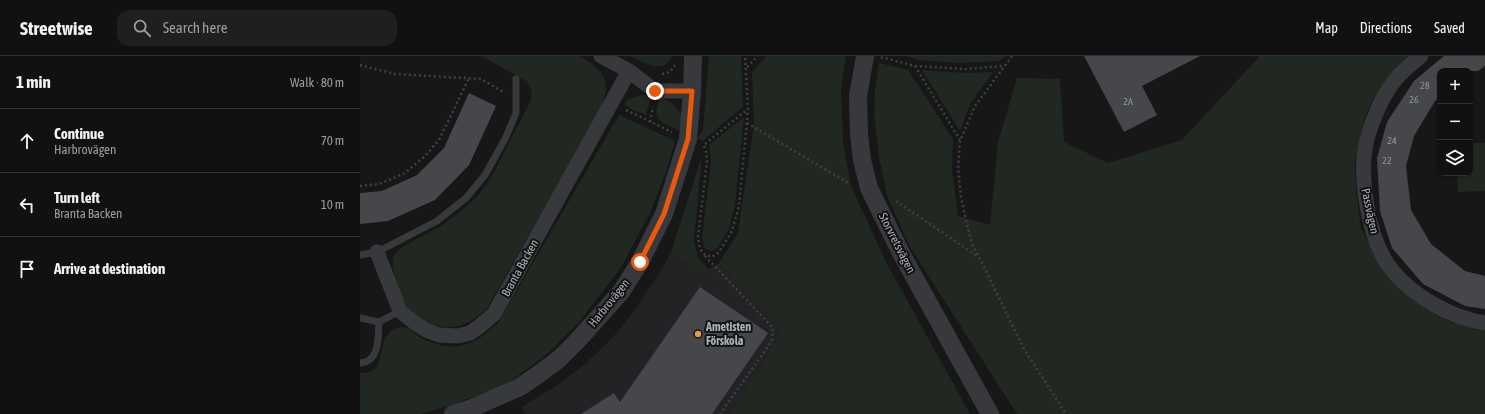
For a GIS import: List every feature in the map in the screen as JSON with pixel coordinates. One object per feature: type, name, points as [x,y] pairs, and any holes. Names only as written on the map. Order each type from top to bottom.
[{"type":"street","points":[[601,56],[629,71],[655,91],[692,91]]},
{"type":"street","name":"Passvägen","points":[[1421,56],[1396,79],[1383,99],[1374,117],[1367,139],[1364,160],[1364,184],[1372,231],[1381,252],[1391,269],[1408,285],[1432,304],[1450,313],[1485,323]]},
{"type":"street","name":"Harbrovägen","points":[[453,414],[474,411],[520,386],[559,359],[616,298],[640,262],[664,214],[696,142],[692,91],[686,57]]},
{"type":"street","name":"Storvretsvägen","points":[[869,57],[858,96],[859,134],[862,160],[869,188],[902,255],[990,414]]},
{"type":"street","name":"Branta Backen","points":[[400,311],[426,330],[439,335],[450,336],[470,333],[494,314],[629,71]]},
{"type":"street","points":[[377,252],[400,311]]},
{"type":"lane","points":[[360,255],[377,252],[437,221],[466,198],[486,174],[505,139],[516,113],[516,79]]},
{"type":"lane","points":[[360,318],[379,322],[400,311]]},
{"type":"lane","points":[[360,363],[368,361],[373,357],[377,348],[379,322]]},
{"type":"path","points":[[705,255],[712,257],[719,252],[732,231],[739,206],[748,109],[745,56]]},
{"type":"path","points":[[746,67],[758,56]]},
{"type":"path","points":[[1012,56],[975,106],[960,141],[958,168],[961,197],[973,246],[1024,349],[1066,414]]},
{"type":"path","points":[[655,91],[656,76],[670,72],[686,57]]},
{"type":"path","points":[[869,57],[915,66],[966,70],[1004,66]]},
{"type":"path","points":[[360,65],[395,74],[481,79],[503,92],[516,94]]},
{"type":"path","points":[[915,66],[960,141]]},
{"type":"path","points":[[360,186],[379,184],[405,173],[426,156],[439,140],[469,78]]},
{"type":"path","points":[[611,104],[696,142],[706,151],[707,161],[698,237],[700,249],[773,328],[772,341],[720,414]]},
{"type":"path","points":[[696,142],[748,109]]},
{"type":"shaded area","points":[[481,56],[579,56],[593,65],[601,73],[604,77],[606,90],[602,107],[486,310],[464,324],[447,327],[436,325],[426,320],[411,310],[405,303],[395,278],[393,258],[399,250],[441,226],[476,198],[494,172],[530,102],[532,92],[527,81]]},
{"type":"shaded area","points":[[631,56],[672,56],[669,62],[664,65],[653,66],[641,62]]},
{"type":"shaded area","points":[[709,56],[741,56],[743,106],[703,141],[697,138],[703,130]]},
{"type":"shaded area","points":[[767,56],[846,56],[841,91],[843,142],[851,186],[887,264],[970,414],[729,414],[782,331],[719,263],[738,233],[754,124],[752,72]]},
{"type":"shaded area","points":[[907,56],[1006,56],[999,61],[959,63],[918,60]]},
{"type":"shaded area","points":[[1260,56],[1409,56],[1391,74],[1376,95],[1366,114],[1360,135],[1355,164],[1356,191],[1361,229],[1388,275],[1426,309],[1448,321],[1485,331],[1485,414],[1017,414],[910,247],[887,196],[879,156],[874,115],[875,89],[879,63],[908,70],[953,139],[952,171],[958,216],[990,225],[998,142],[1017,78],[1060,79],[1064,142],[1108,163],[1182,140]]},
{"type":"shaded area","points":[[922,70],[965,73],[993,72],[970,104],[960,131]]},
{"type":"shaded area","points":[[644,95],[651,96],[646,115],[625,105],[626,101],[633,97]]},
{"type":"shaded area","points":[[659,97],[672,103],[683,116],[684,133],[660,121],[656,113]]},
{"type":"shaded area","points":[[619,115],[675,141],[667,169],[650,213],[620,269],[579,322],[547,354],[507,384],[454,404],[420,414],[360,414],[360,373],[369,372],[378,364],[383,343],[391,331],[399,327],[406,327],[427,341],[443,346],[459,346],[470,343],[485,334],[498,323]]},
{"type":"shaded area","points":[[744,117],[735,205],[729,229],[718,248],[711,251],[705,248],[702,238],[711,162],[709,145]]},
{"type":"shaded area","points":[[1473,143],[1485,143],[1485,191],[1458,192],[1457,176],[1473,176]]},
{"type":"shaded area","points":[[702,156],[694,240],[698,258],[709,270],[702,274],[671,252]]},
{"type":"shaded area","name":"Ametisten Förskola","points":[[671,252],[702,274],[719,263],[782,331],[729,414],[526,414],[521,407],[556,386],[585,364],[613,337],[632,314],[662,269]]},
{"type":"building","points":[[1084,56],[1200,56],[1142,86],[1157,115],[1124,132]]},
{"type":"building","points":[[1444,56],[1485,56],[1485,66],[1478,71],[1473,71],[1473,68],[1437,68],[1437,99],[1414,136],[1406,166],[1411,210],[1431,244],[1465,271],[1485,276],[1485,309],[1465,306],[1423,284],[1392,248],[1380,211],[1377,158],[1387,122],[1414,81]]},
{"type":"building","points":[[469,93],[496,106],[469,165],[435,200],[388,221],[360,224],[360,193],[382,191],[417,175],[444,148]]},
{"type":"building","points":[[700,287],[768,333],[712,414],[581,414],[614,393],[620,402]]},
{"type":"place","name":"Ametisten Förskola","points":[[698,334]]},
{"type":"route","points":[[640,262],[664,214],[688,139],[692,91],[655,91]]}]
